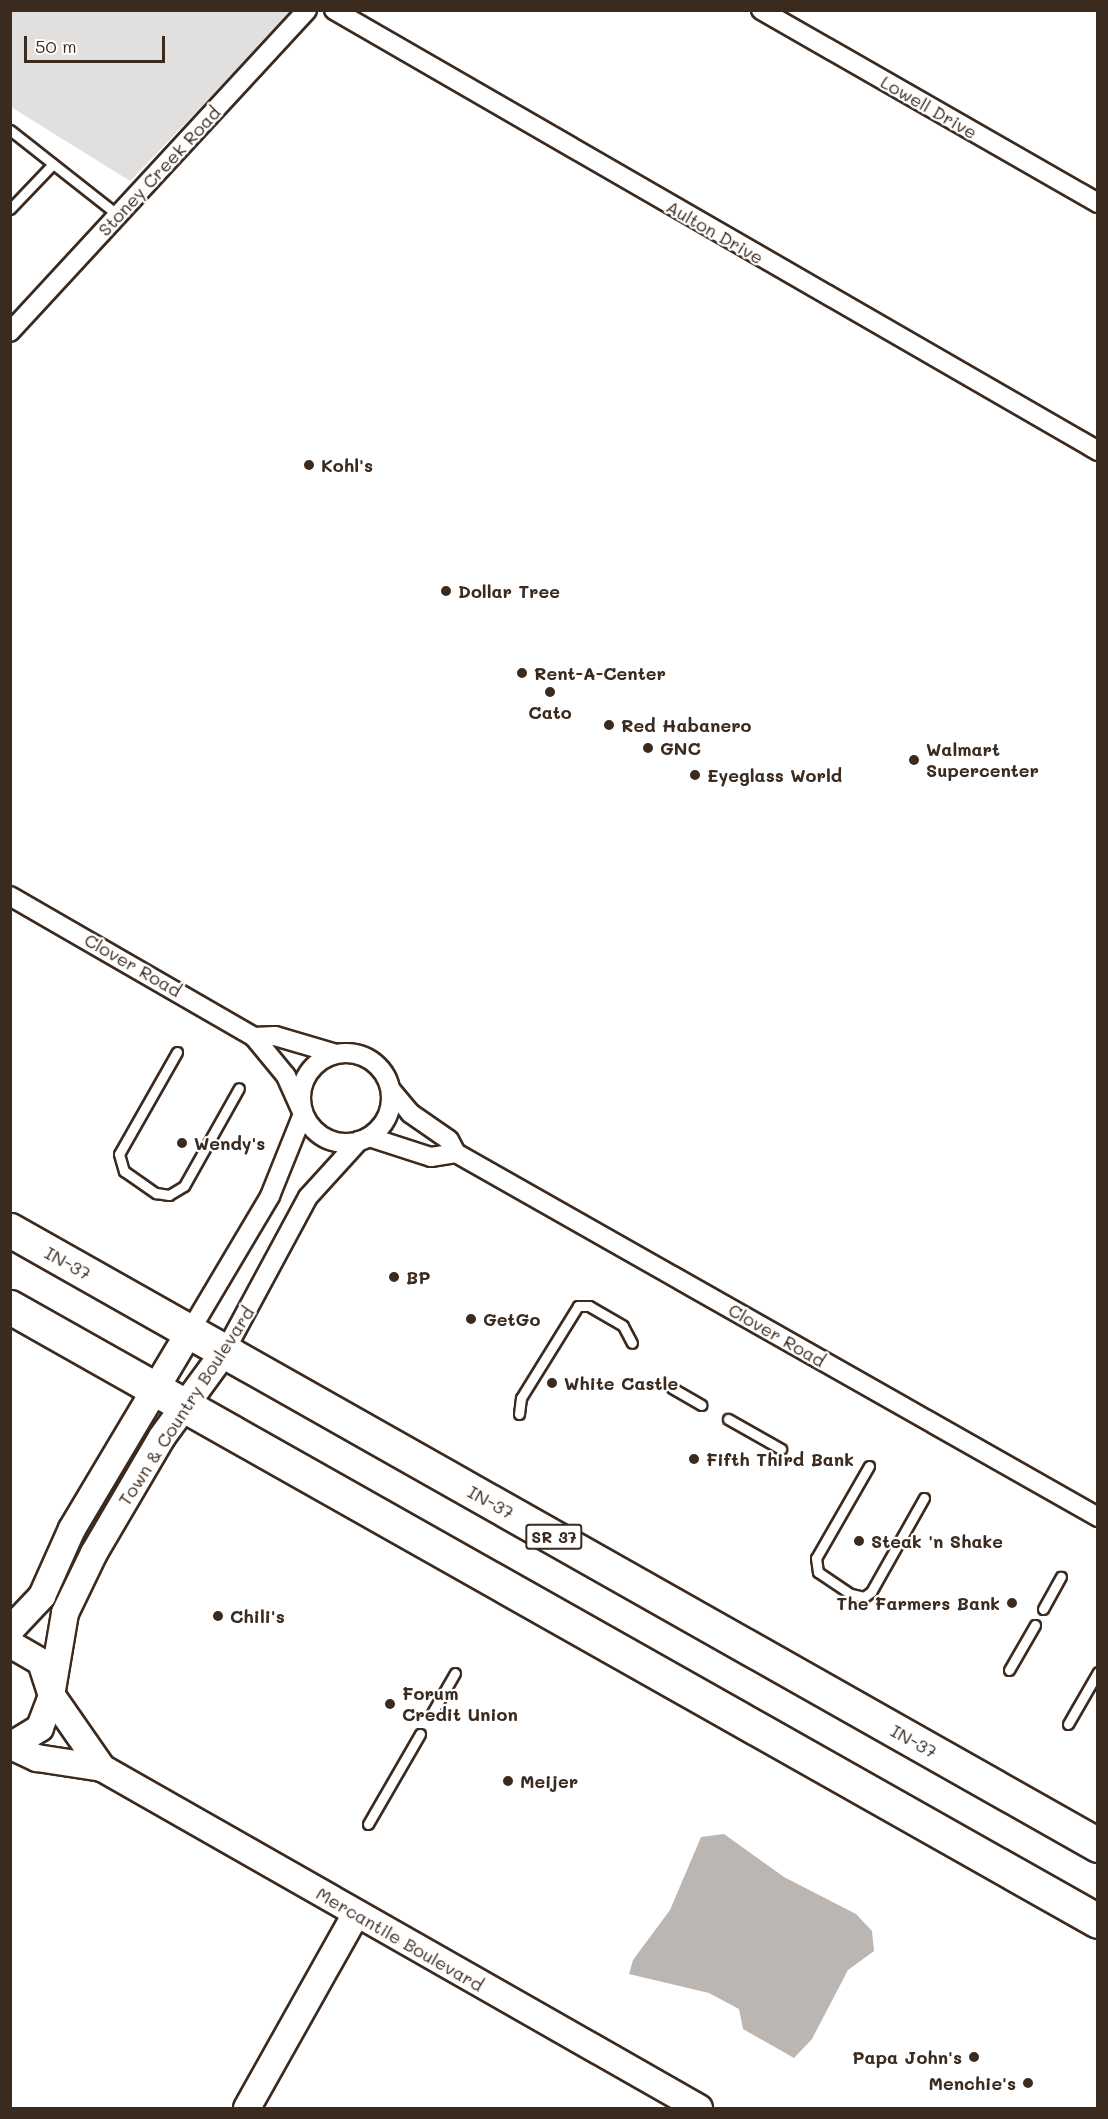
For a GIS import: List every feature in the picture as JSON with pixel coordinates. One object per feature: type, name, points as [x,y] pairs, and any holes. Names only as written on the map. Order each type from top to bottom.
[{"type":"highway","name":"IN-37","points":[[10,1230],[1098,1845]]},
{"type":"highway","points":[[10,1307],[1098,1921]]},
{"type":"street","name":"Stoney Creek Road","points":[[10,332],[307,10]]},
{"type":"street","name":"Aulton Drive","points":[[334,10],[1098,451]]},
{"type":"street","name":"Lowell Drive","points":[[761,10],[1098,203]]},
{"type":"street","name":"Clover Road","points":[[10,896],[254,1037],[286,1076],[302,1112]]},
{"type":"street","name":"Clover Road","points":[[254,1037],[275,1036],[333,1053]]},
{"type":"street","points":[[364,1139],[389,1112],[391,1090],[382,1070],[365,1056],[333,1053],[310,1069],[303,1081],[302,1112],[326,1138],[364,1139],[431,1157],[456,1153]]},
{"type":"street","name":"Clover Road","points":[[391,1090],[410,1113],[450,1140],[456,1153],[1098,1517]]},
{"type":"street","name":"Town & Country Boulevard","points":[[10,1630],[42,1596],[72,1529],[270,1196],[302,1112]]},
{"type":"street","name":"Town & Country Boulevard","points":[[11,1746],[40,1728],[52,1693],[56,1646],[78,1585],[186,1406],[225,1351],[308,1197],[364,1139]]},
{"type":"street","name":"Mercantile Boulevard","points":[[10,1644],[41,1662],[52,1693],[102,1768]]},
{"type":"street","name":"Mercantile Boulevard","points":[[11,1746],[37,1758],[102,1768],[699,2109]]},
{"type":"street","points":[[247,2109],[356,1914]]},
{"type":"lane","points":[[10,130],[118,215]]},
{"type":"lane","points":[[10,209],[53,164]]},
{"type":"lane","points":[[177,1052],[118,1154],[124,1171],[156,1193],[169,1196],[184,1186],[239,1088]]},
{"type":"lane","points":[[519,1414],[521,1398],[578,1306],[623,1326],[632,1343]]},
{"type":"lane","points":[[672,1389],[702,1405]]},
{"type":"lane","points":[[728,1419],[781,1449]]},
{"type":"lane","points":[[869,1466],[816,1558],[818,1572],[851,1594],[864,1597],[871,1592],[924,1498]]},
{"type":"lane","points":[[1043,1609],[1061,1577]]},
{"type":"lane","points":[[1009,1670],[1035,1624]]},
{"type":"lane","points":[[1068,1724],[1098,1672]]},
{"type":"lane","points":[[432,1713],[455,1673]]},
{"type":"lane","points":[[368,1824],[420,1734]]},
{"type":"shaded area","points":[[10,11],[293,11],[130,181],[11,107]]},
{"type":"shaded area","points":[[724,1834],[784,1877],[856,1914],[872,1931],[874,1951],[848,1970],[812,2039],[794,2058],[743,2029],[739,2009],[709,1993],[629,1974],[633,1960],[670,1910],[701,1837]]},
{"type":"place","name":"Kohl's","points":[[309,465]]},
{"type":"place","name":"Dollar Tree","points":[[446,591]]},
{"type":"place","name":"Rent-A-Center","points":[[522,673]]},
{"type":"place","name":"Cato","points":[[550,692]]},
{"type":"place","name":"Red Habanero","points":[[609,725]]},
{"type":"place","name":"GNC","points":[[648,748]]},
{"type":"place","name":"Walmart Supercenter","points":[[914,760]]},
{"type":"place","name":"Eyeglass World","points":[[695,775]]},
{"type":"place","name":"Wendy's","points":[[182,1143]]},
{"type":"place","name":"BP","points":[[394,1277]]},
{"type":"place","name":"GetGo","points":[[471,1319]]},
{"type":"place","name":"White Castle","points":[[552,1383]]},
{"type":"place","name":"Fifth Third Bank","points":[[694,1459]]},
{"type":"place","name":"Steak 'n Shake","points":[[859,1541]]},
{"type":"place","name":"The Farmers Bank","points":[[1012,1603]]},
{"type":"place","name":"Chili's","points":[[218,1616]]},
{"type":"place","name":"Forum Credit Union","points":[[390,1704]]},
{"type":"place","name":"Meijer","points":[[508,1781]]},
{"type":"place","name":"Papa John's","points":[[974,2057]]},
{"type":"place","name":"Menchie's","points":[[1028,2083]]}]
